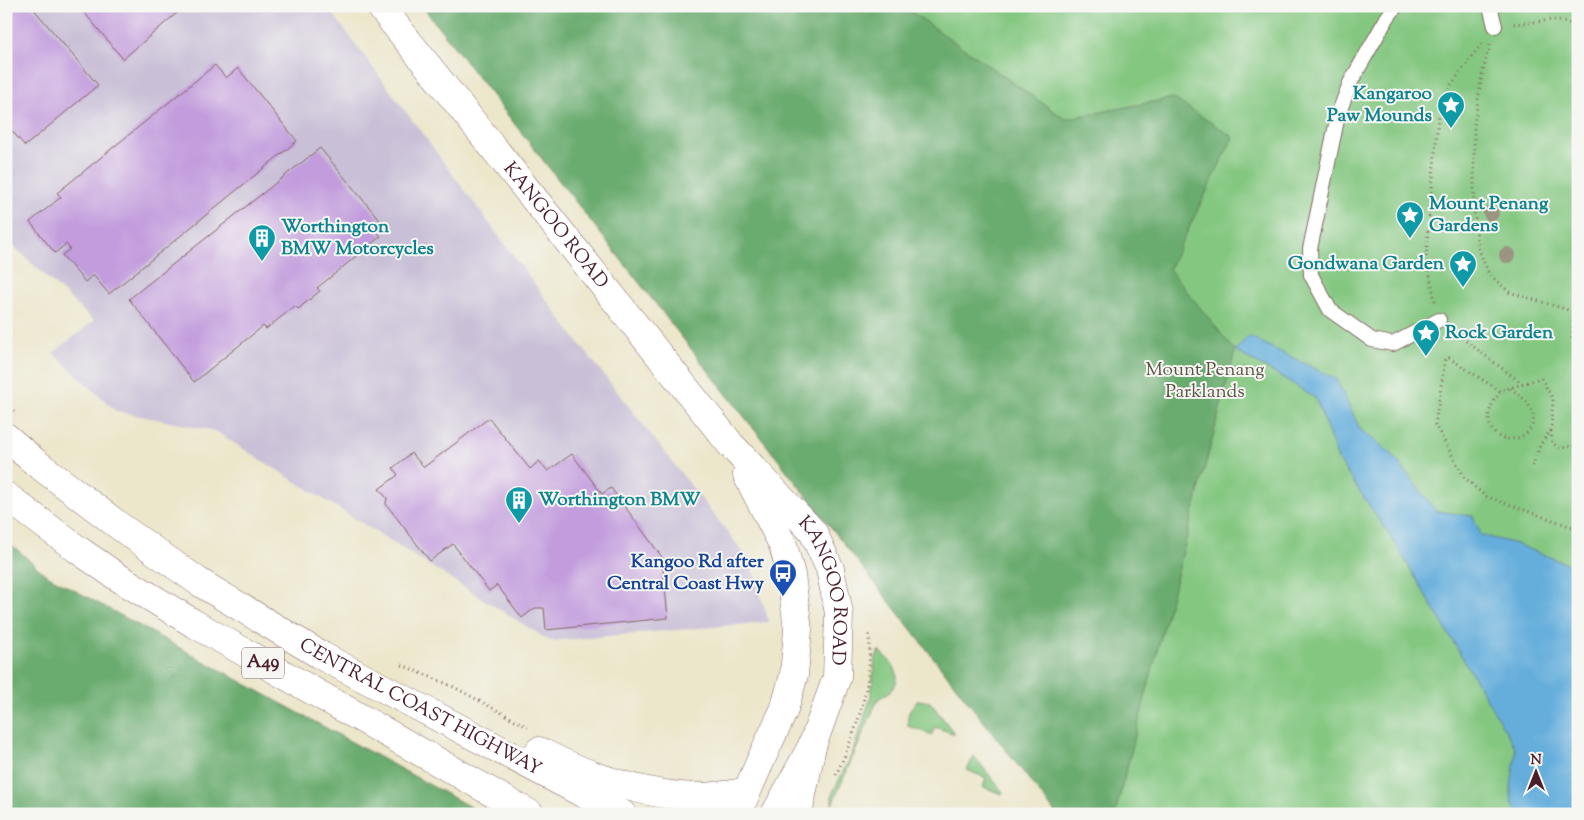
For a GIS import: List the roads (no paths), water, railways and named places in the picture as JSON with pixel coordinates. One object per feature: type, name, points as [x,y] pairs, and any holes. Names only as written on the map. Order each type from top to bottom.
[{"type":"main road","name":"KANGOO ROAD","points":[[380,6],[731,445],[813,532],[830,569],[839,613],[840,633],[837,677],[812,746],[775,814]]},
{"type":"main road","name":"CENTRAL COAST HIGHWAY","points":[[13,426],[35,462],[122,528],[199,582],[322,656],[622,814]]},
{"type":"main road","name":"KANGOO ROAD","points":[[731,445],[783,545],[791,575],[798,630],[794,675],[784,710],[742,803]]},
{"type":"main road","name":"CENTRAL COAST HIGHWAY","points":[[6,496],[76,549],[193,623],[530,814]]},
{"type":"main road","points":[[796,608],[819,623],[840,633]]},
{"type":"main road","points":[[784,710],[810,656],[821,638],[840,633]]},
{"type":"main road","points":[[379,686],[444,700],[555,759],[622,784],[656,792],[742,803]]},
{"type":"main road","points":[[798,814],[812,746]]},
{"type":"lane","points":[[1396,6],[1387,18],[1350,83],[1338,115],[1310,249],[1311,275],[1330,310],[1372,340],[1393,344],[1439,320]]},
{"type":"lane","points":[[1490,6],[1494,26]]},
{"type":"water","points":[[1248,336],[1336,379],[1360,429],[1392,454],[1436,511],[1473,516],[1481,535],[1516,544],[1578,568],[1578,814],[1518,814],[1511,798],[1515,747],[1398,548],[1338,459],[1316,399],[1235,351]]},
{"type":"place","name":"Kangaroo Paw Mounds","points":[[1451,129]]},
{"type":"place","name":"Mount Penang Gardens","points":[[1410,239]]},
{"type":"place","name":"Worthington BMW Motorcycles","points":[[262,262]]},
{"type":"place","name":"Gondwana Garden","points":[[1463,288]]},
{"type":"place","name":"Rock Garden","points":[[1426,357]]},
{"type":"place","name":"Worthington BMW","points":[[519,524]]},
{"type":"place","name":"Kangoo Rd after Central Coast Hwy","points":[[783,597]]},
{"type":"park label","name":"Mount Penang Parklands","points":[[1205,381]]}]
